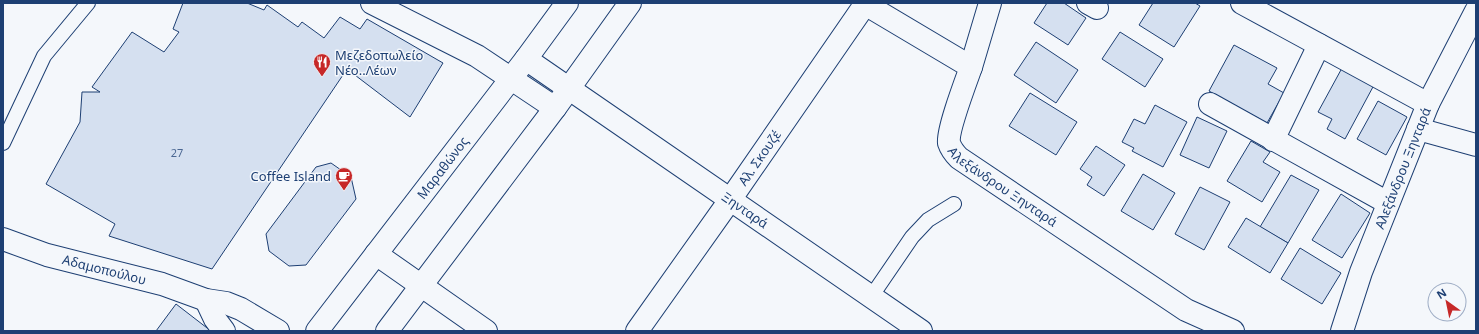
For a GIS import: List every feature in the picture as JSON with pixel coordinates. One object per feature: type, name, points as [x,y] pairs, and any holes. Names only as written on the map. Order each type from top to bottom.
[{"type":"street","points":[[372,3],[477,56],[555,108]]},
{"type":"street","name":"Μαραθώνος","points":[[317,331],[526,59],[567,3]]},
{"type":"street","points":[[387,331],[555,108],[630,3]]},
{"type":"street","points":[[866,3],[971,67]]},
{"type":"street","name":"Αλ. Σκουζέ","points":[[637,331],[730,200],[866,3]]},
{"type":"street","name":"Αλεξάνδρου Ξηνταρά","points":[[990,3],[951,128],[949,142],[954,152],[959,158],[1186,310],[1232,331]]},
{"type":"street","points":[[1242,3],[1428,104]]},
{"type":"street","name":"Αλεξάνδρου Ξηνταρά","points":[[1342,331],[1361,272],[1428,104],[1476,11]]},
{"type":"street","points":[[1273,140],[1319,45]]},
{"type":"street","name":"Ξηνταρά","points":[[526,59],[921,331]]},
{"type":"street","points":[[1210,104],[1388,203]]},
{"type":"street","points":[[1418,129],[1476,145]]},
{"type":"street","name":"Αδαμοπούλου","points":[[3,239],[47,255],[162,284],[206,300],[226,303],[246,312],[278,331]]},
{"type":"street","points":[[376,254],[486,331]]},
{"type":"street","points":[[206,300],[215,319],[224,331]]},
{"type":"lane","points":[[3,143],[44,56],[88,3]]},
{"type":"lane","points":[[871,297],[912,237],[928,220],[954,204]]},
{"type":"building","points":[[183,3],[247,3],[264,10],[267,5],[298,27],[302,22],[324,38],[340,17],[360,29],[367,19],[443,63],[410,117],[347,69],[212,269],[109,236],[115,224],[46,184],[80,122],[82,92],[100,92],[92,87],[132,32],[164,52],[179,32],[173,29]]},
{"type":"building","points":[[1047,3],[1064,3],[1086,18],[1068,45],[1034,23]]},
{"type":"building","points":[[1153,3],[1195,3],[1200,6],[1174,47],[1139,25]]},
{"type":"building","points":[[1120,32],[1163,59],[1145,87],[1102,59]]},
{"type":"building","points":[[1036,42],[1078,70],[1056,103],[1014,75]]},
{"type":"building","points":[[1234,45],[1277,68],[1268,84],[1284,93],[1267,123],[1209,91]]},
{"type":"building","points":[[1342,68],[1374,85],[1345,139],[1327,129],[1332,119],[1318,112]]},
{"type":"building","points":[[1030,93],[1077,122],[1056,155],[1009,126]]},
{"type":"building","points":[[1378,101],[1407,117],[1386,155],[1357,139]]},
{"type":"building","points":[[1155,105],[1187,122],[1163,167],[1132,151],[1134,148],[1122,142],[1134,119],[1145,124]]},
{"type":"building","points":[[1197,117],[1227,131],[1209,168],[1180,155]]},
{"type":"building","points":[[1251,141],[1270,152],[1263,162],[1280,172],[1262,202],[1227,181]]},
{"type":"building","points":[[1096,146],[1125,165],[1104,196],[1087,185],[1092,177],[1080,169]]},
{"type":"building","points":[[331,163],[351,177],[356,199],[306,265],[289,266],[269,251],[266,234],[316,167]]},
{"type":"building","points":[[1143,174],[1175,193],[1153,230],[1121,211]]},
{"type":"building","points":[[1291,175],[1319,190],[1288,243],[1260,227]]},
{"type":"building","points":[[1200,187],[1230,202],[1204,250],[1175,234]]},
{"type":"building","points":[[1341,194],[1370,213],[1342,258],[1312,240]]},
{"type":"building","points":[[1246,218],[1288,243],[1270,273],[1228,247]]},
{"type":"building","points":[[1300,248],[1341,273],[1322,304],[1281,279]]},
{"type":"building","points":[[176,304],[211,331],[156,331]]},
{"type":"place","name":"Μεζεδοπωλείο Νέο..Λέων","points":[[322,77]]},
{"type":"place","name":"Coffee Island","points":[[344,191]]}]
